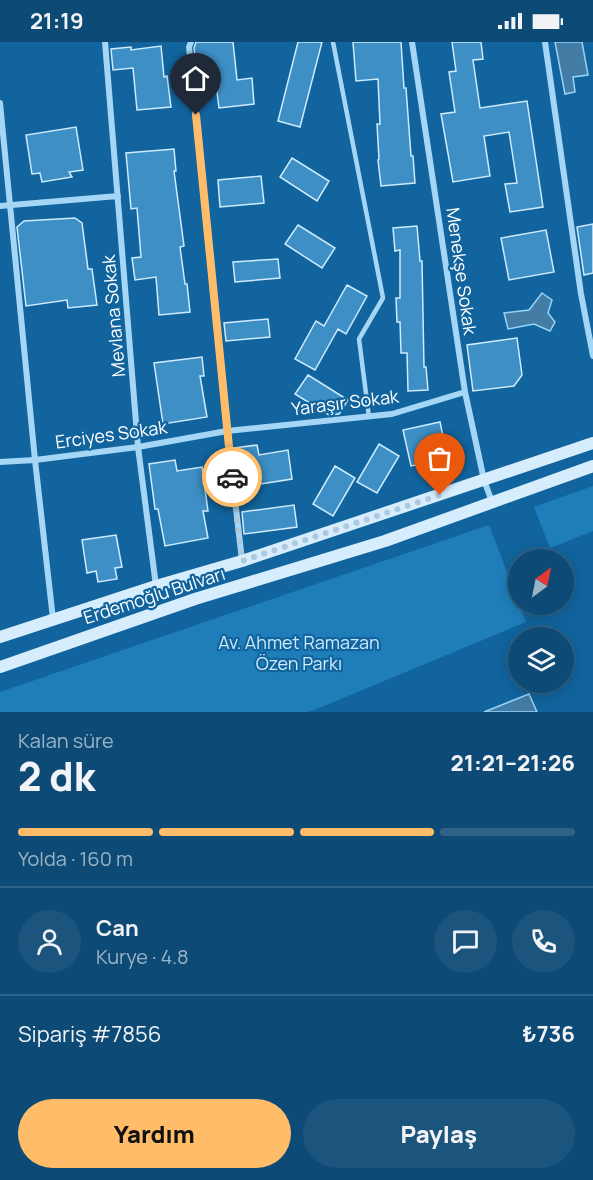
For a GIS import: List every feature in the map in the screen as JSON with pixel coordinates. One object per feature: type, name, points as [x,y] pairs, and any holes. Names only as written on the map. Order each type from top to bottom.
[{"type":"main road","name":"Erdemoğlu Bulvarı","points":[[0,638],[156,586],[242,561],[593,443]]},
{"type":"main road","name":"Erdemoğlu Bulvarı","points":[[0,667],[195,599],[385,542],[593,466]]},
{"type":"street","name":"Mevlana Sokak","points":[[105,42],[138,447],[156,586]]},
{"type":"street","points":[[191,42],[189,47],[242,561]]},
{"type":"street","name":"Menekşe Sokak","points":[[412,42],[465,392],[484,480],[492,503]]},
{"type":"street","points":[[545,42],[581,294],[593,356]]},
{"type":"street","points":[[0,103],[53,620]]},
{"type":"street","points":[[0,206],[118,196]]},
{"type":"street","name":"Yaraşır Sokak","points":[[227,431],[392,414],[465,392]]},
{"type":"street","name":"Erciyes Sokak","points":[[0,462],[138,447],[227,431]]},
{"type":"lane","points":[[333,42],[383,298],[359,339],[369,417]]},
{"type":"green space","points":[[593,486],[593,531],[550,548],[534,507]]},
{"type":"green space","name":"Av. Ahmet Ramazan Özen Parkı","points":[[489,525],[508,575],[508,615],[523,615],[526,622],[508,627],[508,629],[308,712],[0,712],[0,692]]},
{"type":"shaded area","points":[[555,42],[582,42],[588,75],[573,77],[575,92],[565,94]]},
{"type":"shaded area","points":[[542,293],[552,300],[548,313],[555,322],[550,331],[534,324],[508,329],[504,313],[529,310]]},
{"type":"shaded area","points":[[529,694],[537,712],[484,712]]},
{"type":"building","points":[[196,42],[233,42],[237,80],[252,78],[254,104],[219,108],[214,69],[197,71],[194,48]]},
{"type":"building","points":[[298,42],[322,42],[300,127],[278,121]]},
{"type":"building","points":[[353,42],[401,42],[415,183],[381,186],[378,160],[377,124],[380,124],[378,79],[356,81]]},
{"type":"building","points":[[452,42],[481,42],[483,59],[473,60],[480,108],[527,101],[543,207],[510,212],[505,184],[517,183],[509,132],[484,136],[490,176],[453,182],[441,114],[455,112],[449,72],[456,71]]},
{"type":"building","points":[[161,46],[164,77],[167,76],[171,107],[137,110],[133,68],[113,70],[111,49],[131,47],[131,50]]},
{"type":"building","points":[[76,127],[83,170],[69,172],[72,177],[42,182],[40,173],[32,174],[26,135]]},
{"type":"building","points":[[174,149],[176,171],[174,171],[184,246],[180,247],[190,312],[159,315],[156,277],[135,280],[132,258],[141,257],[137,208],[131,209],[126,153]]},
{"type":"building","points":[[292,158],[329,181],[317,201],[280,177]]},
{"type":"building","points":[[261,176],[264,203],[220,207],[218,180]]},
{"type":"building","points":[[75,218],[82,223],[88,269],[92,269],[97,305],[68,308],[67,300],[26,306],[17,227],[24,221]]},
{"type":"building","points":[[593,224],[593,273],[584,275],[577,227]]},
{"type":"building","points":[[298,225],[335,248],[322,268],[285,244]]},
{"type":"building","points":[[417,226],[420,261],[422,261],[424,367],[426,367],[428,390],[408,391],[407,353],[401,353],[400,322],[397,322],[396,298],[400,298],[400,250],[395,251],[393,228]]},
{"type":"building","points":[[546,230],[554,272],[509,280],[501,238]]},
{"type":"building","points":[[278,259],[280,278],[235,282],[233,262]]},
{"type":"building","points":[[347,285],[367,296],[346,334],[338,329],[315,370],[295,359],[316,321],[324,326]]},
{"type":"building","points":[[268,319],[270,337],[226,341],[224,323]]},
{"type":"building","points":[[517,338],[522,375],[514,386],[473,391],[467,345]]},
{"type":"building","points":[[202,357],[204,376],[200,376],[207,417],[163,424],[154,363]]},
{"type":"building","points":[[308,375],[348,400],[339,414],[329,415],[295,394]]},
{"type":"building","points":[[440,422],[448,459],[411,466],[403,430]]},
{"type":"building","points":[[379,444],[399,456],[377,493],[357,482]]},
{"type":"building","points":[[257,445],[259,455],[288,450],[292,479],[241,487],[234,448]]},
{"type":"building","points":[[175,460],[177,471],[202,467],[208,511],[203,511],[208,538],[165,546],[158,509],[155,509],[149,464]]},
{"type":"building","points":[[335,466],[355,478],[333,516],[313,504]]},
{"type":"building","points":[[294,505],[297,527],[244,534],[242,512]]},
{"type":"building","points":[[116,535],[122,567],[115,568],[117,579],[98,582],[96,571],[87,573],[82,540]]},
{"type":"way so far","points":[[232,477],[242,561],[440,495]]},
{"type":"route","points":[[196,115],[232,477]]}]
